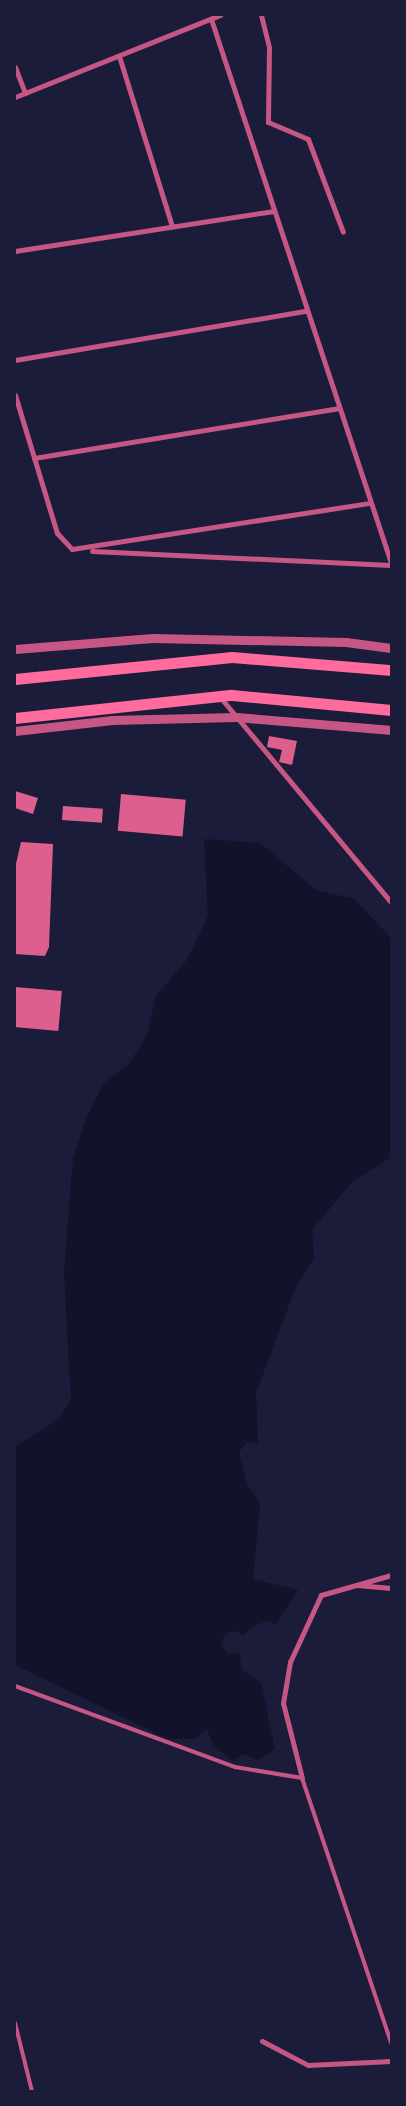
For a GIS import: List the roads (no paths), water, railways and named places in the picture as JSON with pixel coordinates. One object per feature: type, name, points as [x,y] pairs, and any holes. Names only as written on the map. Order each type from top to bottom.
[{"type":"highway","points":[[15,679],[232,657],[391,670]]},
{"type":"highway","points":[[15,718],[219,696],[391,710]]},
{"type":"street","points":[[15,97],[220,15]]},
{"type":"street","points":[[261,15],[269,48],[268,122],[309,141],[343,232]]},
{"type":"street","points":[[15,395],[57,533],[66,545],[80,550],[391,564],[368,503],[211,18]]},
{"type":"street","points":[[118,56],[172,226]]},
{"type":"street","points":[[15,66],[25,93]]},
{"type":"street","points":[[15,251],[274,211]]},
{"type":"street","points":[[15,360],[306,310]]},
{"type":"street","points":[[34,458],[338,408]]},
{"type":"street","points":[[80,550],[368,503]]},
{"type":"street","points":[[15,650],[153,638],[327,641],[391,648]]},
{"type":"street","points":[[219,696],[391,902]]},
{"type":"street","points":[[15,731],[112,720],[236,717],[391,730]]},
{"type":"street","points":[[302,1778],[284,1718],[283,1684],[320,1596],[351,1585],[391,1575]]},
{"type":"street","points":[[351,1585],[391,1588]]},
{"type":"street","points":[[262,2040],[308,2065],[391,2061]]},
{"type":"lane","points":[[15,1686],[227,1765],[302,1778],[391,2043]]},
{"type":"lane","points":[[15,2023],[32,2091]]}]
